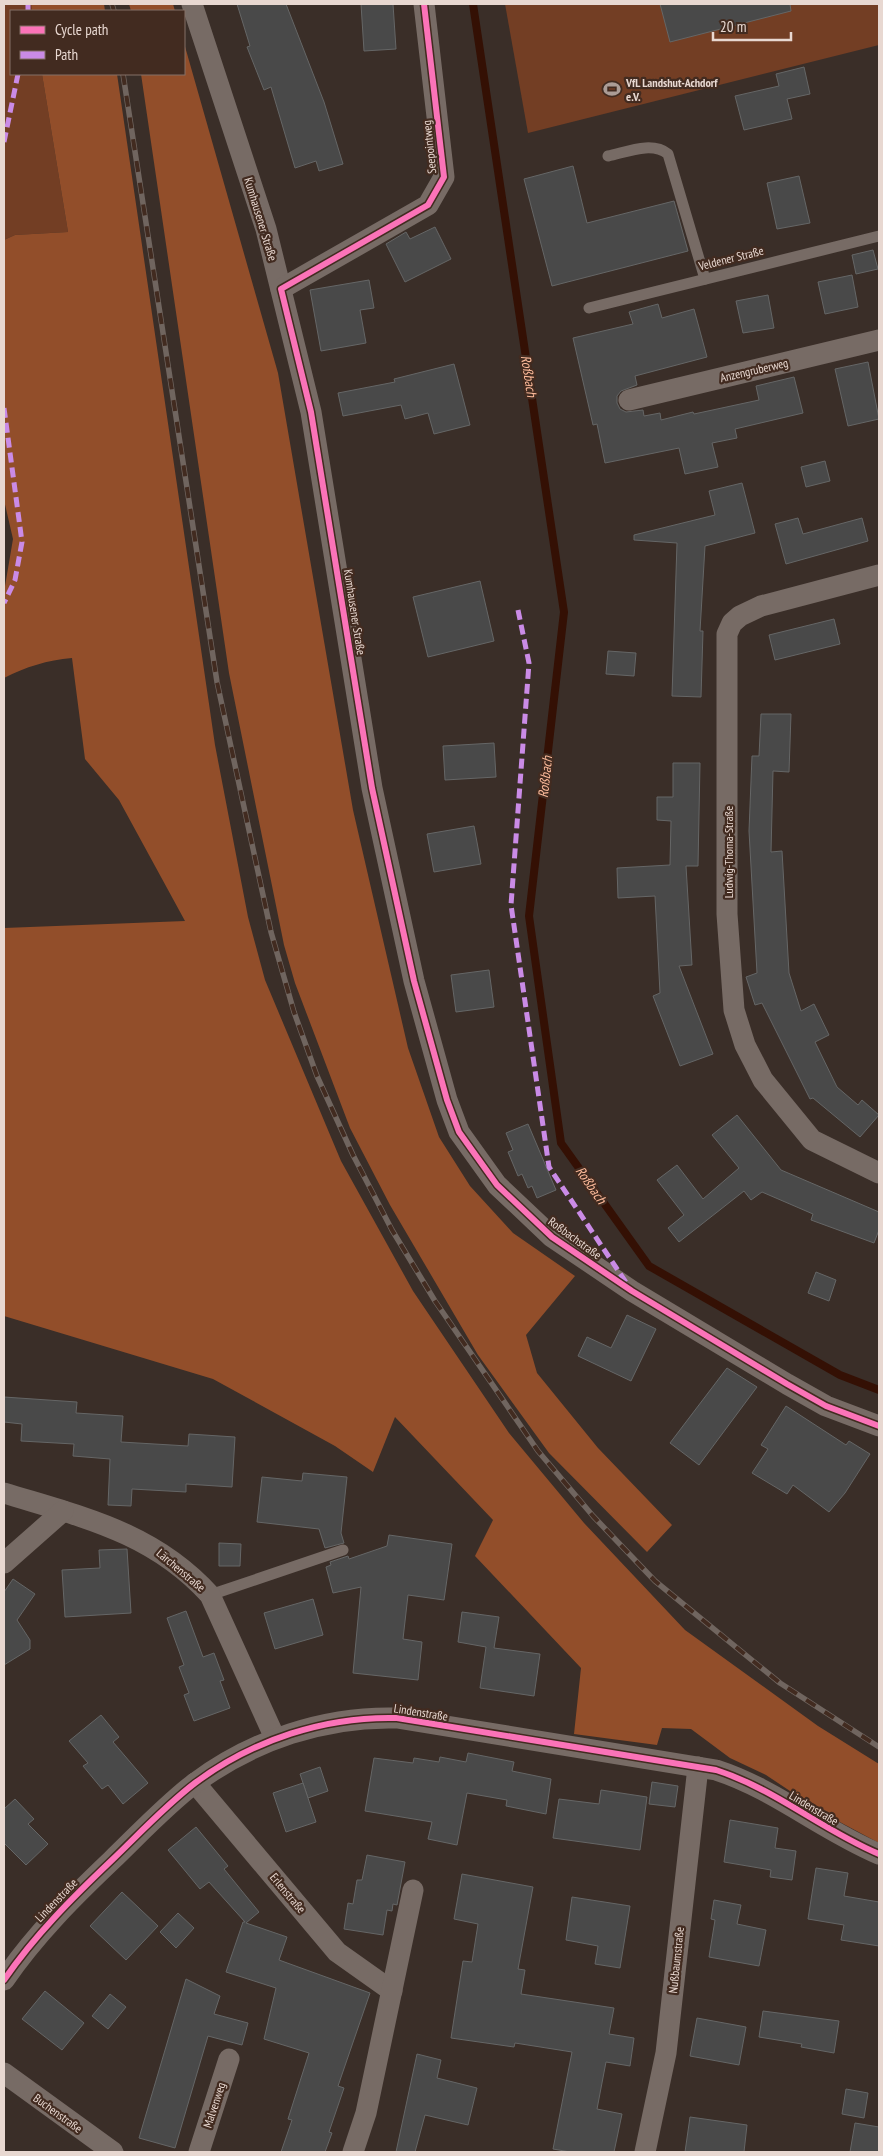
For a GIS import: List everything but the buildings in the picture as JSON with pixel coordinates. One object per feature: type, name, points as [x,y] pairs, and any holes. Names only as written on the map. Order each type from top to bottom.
[{"type":"street","name":"Kumhausener Straße","points":[[192,4],[266,229],[311,412],[372,788],[405,940]]},
{"type":"street","name":"Seepointweg","points":[[281,289],[428,206],[437,193],[444,177],[424,4]]},
{"type":"street","name":"Anzengruberweg","points":[[629,400],[879,340]]},
{"type":"street","name":"Ludwig-Thoma-Straße","points":[[879,575],[761,606],[740,616],[732,623],[727,634],[727,914],[734,1010],[745,1045],[763,1080],[799,1126],[812,1140],[879,1173]]},
{"type":"street","name":"Roßbachstraße","points":[[405,940],[414,980],[450,1109],[459,1132],[496,1185],[552,1237],[632,1291],[826,1406],[879,1426]]},
{"type":"street","name":"Lärchenstraße","points":[[4,1493],[115,1528],[147,1543],[196,1580],[210,1595],[275,1738]]},
{"type":"street","points":[[4,1563],[62,1511]]},
{"type":"street","name":"Lindenstraße","points":[[4,1980],[24,1951],[54,1916],[195,1783],[238,1756],[275,1738],[349,1719],[397,1718],[716,1770],[745,1781],[823,1827],[879,1854]]},
{"type":"street","name":"Nußbaumstraße","points":[[645,2152],[666,2053],[698,1767]]},
{"type":"street","name":"Erlenstraße","points":[[195,1783],[337,1952],[392,1991]]},
{"type":"street","points":[[353,2152],[366,2114],[413,1890]]},
{"type":"street","name":"Malvenweg","points":[[199,2152],[229,2059]]},
{"type":"street","name":"Buchenstraße","points":[[4,2073],[113,2152]]},
{"type":"lane","points":[[608,156],[653,148],[661,149],[668,154],[705,279]]},
{"type":"lane","name":"Veldener Straße","points":[[588,308],[879,236]]},
{"type":"lane","points":[[210,1595],[343,1550]]},
{"type":"shaded area","points":[[4,4],[31,4],[32,10],[10,10],[10,75],[42,75],[68,232],[15,235],[4,240]]},
{"type":"shaded area","points":[[31,4],[104,4],[105,10],[32,10]]},
{"type":"shaded area","points":[[129,4],[173,4],[175,10],[131,10]]},
{"type":"shaded area","name":"VfL Landshut-Achdorf e.V.","points":[[505,4],[879,4],[879,45],[528,133]]},
{"type":"shaded area","points":[[185,47],[278,373],[353,810],[408,1048],[439,1137],[470,1186],[513,1233],[575,1276],[526,1335],[537,1373],[598,1448],[672,1525],[647,1552],[549,1453],[478,1355],[390,1205],[350,1128],[295,983],[284,945],[229,673],[141,75],[185,75]]},
{"type":"shaded area","points":[[42,75],[117,75],[215,745],[248,917],[265,980],[341,1161],[413,1291],[509,1433],[584,1523],[685,1630],[818,1726],[879,1764],[879,1843],[823,1813],[766,1775],[730,1758],[691,1729],[662,1728],[657,1745],[574,1734],[581,1668],[475,1556],[493,1520],[395,1417],[373,1472],[335,1446],[213,1379],[4,1316],[4,928],[185,921],[119,800],[85,759],[72,658],[54,660],[37,665],[4,678],[4,592],[13,539],[4,500],[4,240],[15,235],[68,232]]},
{"type":"waterway","name":"Roßbach","points":[[473,4],[564,612],[529,916],[561,1143],[649,1266],[840,1375],[879,1390]]},
{"type":"railway","points":[[112,4],[114,10]]},
{"type":"railway","points":[[123,75],[217,682],[271,932],[294,1012],[317,1076],[353,1155],[392,1230],[435,1301],[538,1451],[593,1516],[655,1581],[780,1683],[879,1747]]},
{"type":"marked path","points":[[28,4],[28,10]]},
{"type":"marked path","points":[[4,142],[18,75]]},
{"type":"marked path","points":[[4,408],[22,542],[15,580],[4,603]]},
{"type":"marked path","points":[[518,610],[529,663],[511,905],[549,1167],[627,1284]]},
{"type":"cycle path","points":[[424,4],[444,177],[428,205],[281,289],[311,412],[372,788],[414,981],[447,1100],[459,1132],[497,1185],[552,1237],[632,1291],[787,1384],[826,1406],[879,1426]]},
{"type":"cycle path","points":[[4,1980],[41,1932],[68,1903],[163,1810],[195,1783],[241,1754],[265,1743],[317,1726],[343,1721],[397,1718],[716,1770],[758,1788],[879,1854]]},
{"type":"place","name":"VfL Landshut-Achdorf e.V.","points":[[612,89]]}]
